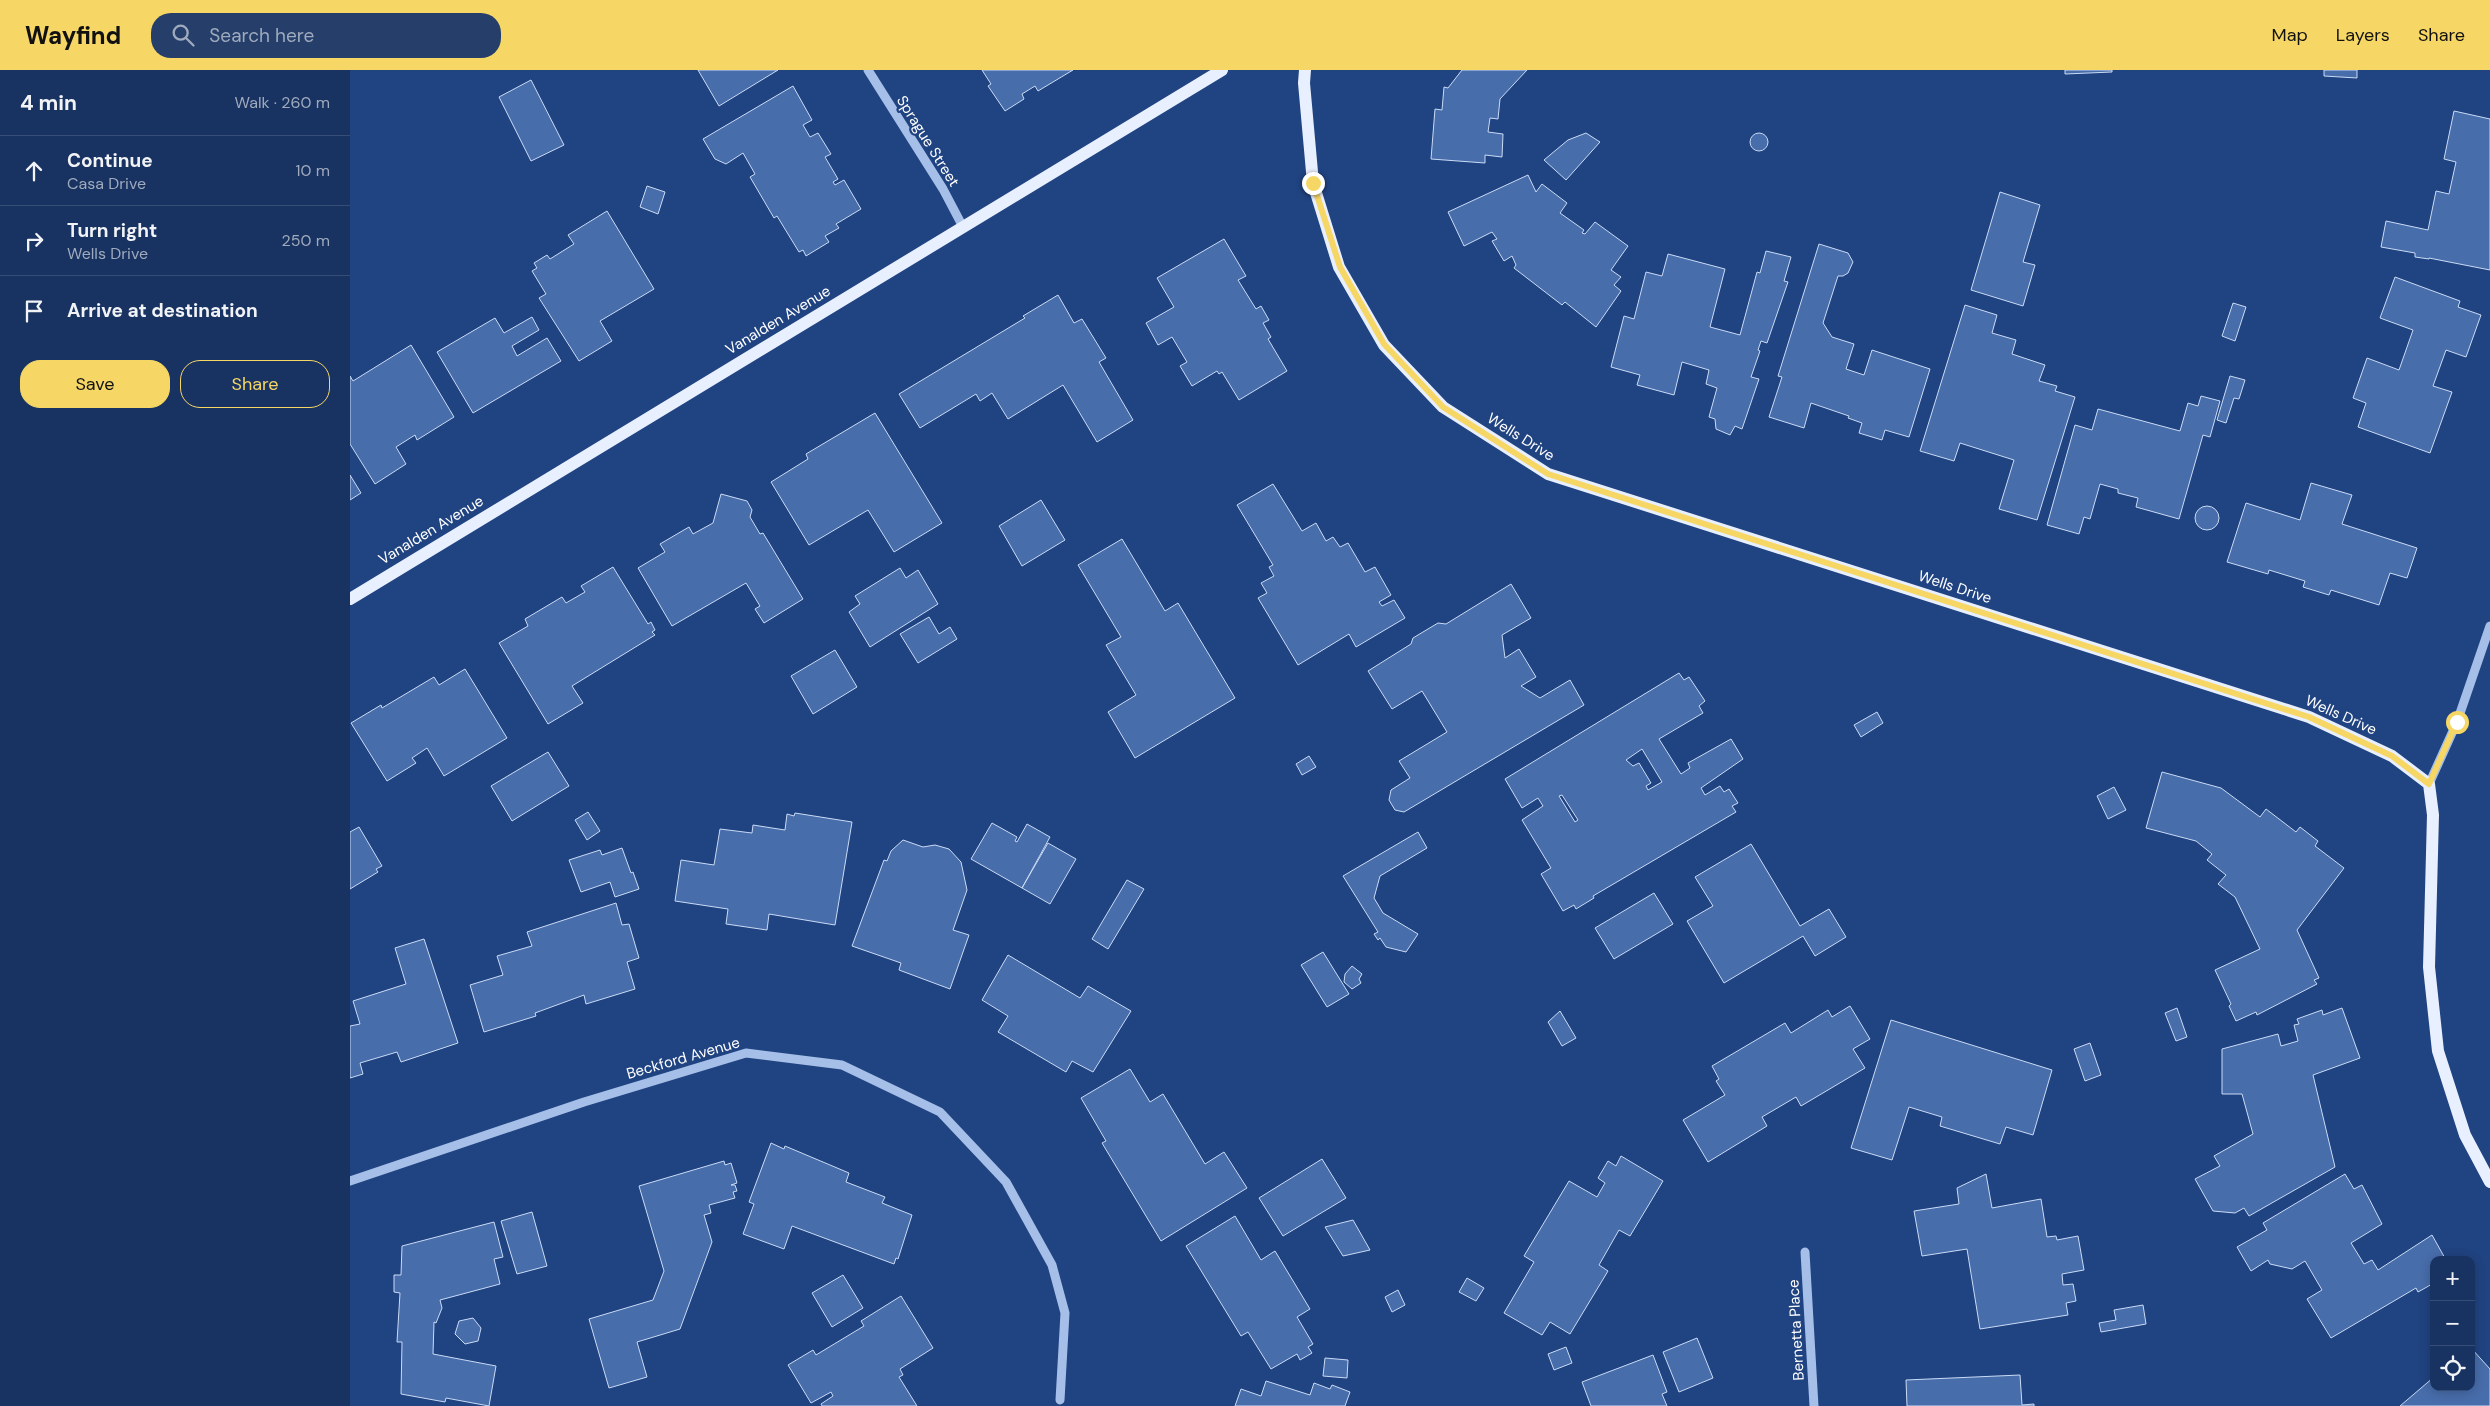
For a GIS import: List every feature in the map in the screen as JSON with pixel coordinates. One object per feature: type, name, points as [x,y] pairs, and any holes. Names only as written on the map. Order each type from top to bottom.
[{"type":"main road","name":"Vanalden Avenue","points":[[350,599],[1222,70]]},
{"type":"main road","name":"Wells Drive","points":[[1305,70],[1304,84],[1313,183],[1340,267],[1384,344],[1443,407],[1532,464],[1558,477],[2309,717],[2392,756],[2429,784]]},
{"type":"main road","points":[[2429,784],[2433,815],[2429,967],[2438,1051],[2465,1135],[2490,1182]]},
{"type":"street","name":"Sprague Street","points":[[868,70],[943,190],[963,226]]},
{"type":"street","points":[[2429,784],[2457,722],[2490,626]]},
{"type":"street","name":"Beckford Avenue","points":[[350,1181],[584,1102],[746,1053],[842,1064],[940,1112],[1006,1182],[1052,1266],[1065,1313],[1060,1400]]},
{"type":"street","name":"Bernetta Place","points":[[1805,1252],[1814,1406]]},
{"type":"building","points":[[698,70],[778,70],[719,106]]},
{"type":"building","points":[[982,70],[1073,70],[1038,91],[1035,86],[1022,94],[1024,99],[1005,111],[988,86],[991,84]]},
{"type":"building","points":[[1462,70],[1527,70],[1500,99],[1498,119],[1490,118],[1488,132],[1503,134],[1502,157],[1485,155],[1485,163],[1431,159],[1435,109],[1442,110],[1444,87],[1448,88]]},
{"type":"building","points":[[2065,70],[2112,70],[2112,72],[2065,74]]},
{"type":"building","points":[[2324,70],[2357,70],[2357,78],[2324,76]]},
{"type":"building","points":[[531,80],[564,145],[531,161],[499,97]]},
{"type":"building","points":[[793,86],[812,120],[803,125],[810,137],[818,133],[831,154],[825,157],[838,179],[833,182],[835,185],[844,180],[861,209],[836,224],[839,228],[825,236],[829,242],[806,256],[803,250],[799,252],[777,216],[774,218],[750,177],[755,174],[743,153],[726,164],[715,159],[703,139]]},
{"type":"building","points":[[2454,111],[2490,119],[2490,270],[2415,257],[2415,253],[2381,247],[2386,221],[2428,230],[2436,191],[2449,194],[2456,162],[2444,159]]},
{"type":"building","points":[[1586,133],[1600,142],[1566,180],[1544,160],[1568,140]]},
{"type":"building","points":[[1759,133],[1765,136],[1768,142],[1765,148],[1759,151],[1753,148],[1750,142],[1753,136]]},
{"type":"building","points":[[1528,175],[1536,192],[1542,184],[1567,203],[1560,213],[1584,230],[1582,233],[1585,234],[1595,222],[1628,246],[1611,270],[1621,277],[1614,285],[1621,291],[1596,327],[1565,302],[1562,305],[1514,268],[1516,265],[1512,256],[1504,261],[1492,241],[1497,239],[1492,232],[1464,246],[1448,212]]},
{"type":"building","points":[[647,186],[665,192],[658,214],[640,207]]},
{"type":"building","points":[[2000,192],[2040,205],[2023,262],[2035,265],[2023,306],[1971,290]]},
{"type":"building","points":[[607,211],[654,289],[600,321],[612,341],[579,361],[539,298],[546,294],[532,271],[537,268],[534,263],[547,255],[550,259],[574,244],[568,235]]},
{"type":"building","points":[[1224,239],[1246,276],[1238,280],[1256,309],[1261,306],[1269,320],[1263,323],[1271,337],[1268,339],[1287,371],[1239,400],[1222,372],[1219,374],[1217,371],[1192,386],[1180,366],[1187,362],[1172,337],[1158,345],[1146,323],[1174,307],[1157,278]]},
{"type":"building","points":[[1819,244],[1848,253],[1853,262],[1848,273],[1838,276],[1823,323],[1832,337],[1854,344],[1846,369],[1864,375],[1872,350],[1930,369],[1909,437],[1885,430],[1882,440],[1859,433],[1862,423],[1848,418],[1849,416],[1811,403],[1804,428],[1769,417],[1782,377],[1778,376]]},
{"type":"building","points":[[1766,251],[1791,257],[1784,281],[1788,282],[1767,343],[1761,341],[1758,350],[1760,351],[1751,377],[1759,379],[1742,429],[1735,426],[1730,435],[1716,429],[1715,419],[1709,417],[1717,388],[1706,384],[1709,370],[1682,362],[1674,395],[1637,385],[1640,375],[1611,367],[1624,316],[1634,319],[1646,272],[1662,276],[1668,254],[1725,269],[1710,327],[1740,335],[1757,272],[1760,273]]},
{"type":"building","points":[[2395,277],[2460,301],[2458,307],[2481,315],[2466,357],[2446,350],[2433,386],[2452,392],[2430,453],[2358,427],[2366,403],[2353,398],[2367,358],[2399,370],[2413,330],[2380,318]]},
{"type":"building","points":[[1058,295],[1074,323],[1082,319],[1106,358],[1099,362],[1133,420],[1097,442],[1063,385],[1008,419],[992,393],[980,401],[976,394],[920,428],[899,394],[1025,318],[1023,316]]},
{"type":"building","points":[[2233,303],[2246,307],[2235,341],[2222,336]]},
{"type":"building","points":[[1965,305],[1997,315],[1992,333],[2016,340],[2012,354],[2045,365],[2039,381],[2057,386],[2055,391],[2075,397],[2037,520],[1999,509],[2014,460],[1960,443],[1954,461],[1920,451]]},
{"type":"building","points":[[532,317],[539,330],[512,346],[517,356],[547,338],[561,361],[473,413],[437,352],[495,318],[504,333]]},
{"type":"building","points":[[411,345],[454,417],[417,440],[415,435],[396,447],[406,464],[375,484],[350,444],[350,376],[353,381]]},
{"type":"building","points":[[2230,376],[2245,380],[2239,399],[2234,398],[2226,423],[2217,420]]},
{"type":"building","points":[[2201,396],[2220,401],[2210,437],[2203,435],[2179,519],[2136,507],[2138,498],[2118,493],[2118,489],[2100,484],[2090,519],[2084,517],[2079,534],[2047,525],[2075,425],[2092,430],[2098,409],[2180,431],[2188,403],[2198,406]]},
{"type":"building","points":[[875,413],[942,523],[894,552],[868,510],[809,545],[771,482],[808,459],[806,454]]},
{"type":"building","points":[[350,475],[361,493],[350,500]]},
{"type":"building","points":[[2311,483],[2352,495],[2342,524],[2417,548],[2407,578],[2390,573],[2379,605],[2331,590],[2329,595],[2303,587],[2305,581],[2269,570],[2268,574],[2227,562],[2246,503],[2300,520]]},
{"type":"building","points":[[1273,484],[1302,531],[1316,523],[1326,541],[1333,537],[1340,547],[1348,543],[1365,572],[1375,567],[1391,595],[1379,602],[1382,606],[1394,600],[1405,618],[1356,647],[1349,634],[1298,665],[1258,598],[1267,593],[1261,583],[1274,576],[1269,567],[1273,565],[1237,505]]},
{"type":"building","points":[[721,494],[747,501],[752,510],[750,517],[760,534],[763,533],[803,599],[764,623],[755,609],[760,606],[746,583],[672,626],[638,568],[665,552],[660,544],[689,527],[693,534],[713,523]]},
{"type":"building","points":[[1041,500],[1065,540],[1022,566],[999,526]]},
{"type":"building","points":[[2202,506],[2212,506],[2219,513],[2219,523],[2212,530],[2202,530],[2195,523],[2195,513]]},
{"type":"building","points":[[1122,539],[1165,611],[1178,603],[1235,698],[1135,758],[1108,712],[1136,695],[1106,645],[1121,637],[1078,565]]},
{"type":"building","points":[[613,567],[648,624],[651,622],[655,630],[652,632],[655,635],[572,686],[583,703],[548,724],[499,643],[528,626],[525,619],[562,597],[566,603],[585,592],[581,586]]},
{"type":"building","points":[[900,568],[906,578],[918,570],[938,604],[870,647],[849,612],[860,604],[855,596]]},
{"type":"building","points":[[1511,584],[1531,618],[1502,635],[1505,658],[1519,649],[1536,677],[1521,686],[1540,698],[1570,680],[1584,705],[1404,812],[1395,810],[1389,800],[1391,790],[1410,778],[1399,761],[1447,732],[1422,691],[1392,709],[1368,671],[1411,644],[1413,638],[1438,623],[1446,624]]},
{"type":"building","points":[[929,617],[939,634],[950,627],[957,639],[918,663],[900,634]]},
{"type":"building","points":[[835,650],[857,687],[813,714],[791,676]]},
{"type":"building","points":[[465,669],[507,738],[444,776],[427,748],[412,758],[416,763],[387,781],[351,723],[381,705],[382,708],[434,677],[439,685]]},
{"type":"building","points":[[1679,673],[1684,680],[1689,677],[1705,701],[1699,706],[1703,713],[1659,739],[1681,774],[1690,768],[1688,763],[1731,739],[1743,759],[1701,788],[1705,795],[1720,786],[1724,792],[1729,789],[1738,803],[1732,806],[1736,812],[1593,896],[1594,898],[1576,909],[1574,905],[1563,911],[1541,874],[1551,868],[1522,820],[1543,806],[1538,798],[1522,808],[1505,779]],"holes":[[[1642,749],[1662,782],[1648,790],[1646,786],[1651,783],[1639,763],[1633,766],[1626,760]],[[1562,795],[1578,820],[1575,822],[1559,796]]]},
{"type":"building","points":[[1877,712],[1883,723],[1861,737],[1854,725]]},
{"type":"building","points":[[548,752],[569,786],[512,821],[491,786]]},
{"type":"building","points":[[1309,756],[1316,767],[1302,775],[1296,764]]},
{"type":"building","points":[[2162,772],[2221,788],[2260,817],[2266,809],[2296,832],[2300,827],[2318,841],[2315,846],[2344,868],[2297,930],[2319,978],[2314,980],[2317,984],[2257,1015],[2256,1012],[2236,1021],[2229,1006],[2231,1004],[2215,970],[2260,949],[2235,897],[2218,884],[2226,875],[2207,860],[2212,854],[2196,841],[2146,828]]},
{"type":"building","points":[[2114,787],[2126,810],[2108,819],[2097,796]]},
{"type":"building","points":[[588,812],[600,831],[587,840],[575,820]]},
{"type":"building","points":[[795,813],[852,822],[835,925],[769,914],[767,930],[726,924],[728,909],[675,901],[681,860],[714,865],[720,829],[752,833],[753,825],[785,830],[787,814],[794,816]]},
{"type":"building","points":[[992,823],[1017,837],[1015,841],[1017,842],[1027,824],[1050,837],[1022,888],[971,859]]},
{"type":"building","points":[[359,827],[382,866],[376,869],[378,872],[350,889],[350,832]]},
{"type":"building","points":[[1418,832],[1427,848],[1380,876],[1374,898],[1383,913],[1418,934],[1406,952],[1386,947],[1380,938],[1378,940],[1374,934],[1378,932],[1343,876]]},
{"type":"building","points":[[903,840],[923,847],[935,845],[949,849],[961,862],[967,890],[953,930],[969,935],[950,989],[899,970],[901,963],[852,946],[884,860],[887,861],[891,851]]},
{"type":"building","points":[[1048,843],[1076,859],[1050,904],[1022,888]]},
{"type":"building","points":[[1751,844],[1800,926],[1829,909],[1846,937],[1815,956],[1803,936],[1724,983],[1687,921],[1713,906],[1695,877]]},
{"type":"building","points":[[622,848],[639,889],[615,897],[610,882],[581,892],[569,860],[600,850],[602,855]]},
{"type":"building","points":[[1127,880],[1144,889],[1108,949],[1092,939]]},
{"type":"building","points":[[1654,893],[1673,924],[1614,959],[1595,928]]},
{"type":"building","points":[[616,903],[622,925],[629,924],[639,958],[627,962],[635,989],[586,1004],[584,995],[535,1013],[536,1016],[484,1032],[470,985],[503,975],[497,956],[532,946],[527,932]]},
{"type":"building","points":[[424,939],[458,1043],[401,1062],[397,1052],[360,1063],[363,1074],[350,1078],[350,1026],[360,1024],[353,1001],[406,984],[395,948]]},
{"type":"building","points":[[1323,952],[1349,994],[1327,1007],[1301,965]]},
{"type":"building","points":[[1008,955],[1080,998],[1088,986],[1131,1011],[1093,1072],[1072,1061],[1066,1072],[998,1032],[1008,1016],[982,1000]]},
{"type":"building","points":[[1352,966],[1362,974],[1359,979],[1361,983],[1352,989],[1344,982],[1345,974]]},
{"type":"building","points":[[1850,1006],[1870,1039],[1853,1049],[1865,1068],[1801,1106],[1796,1097],[1762,1117],[1767,1126],[1708,1162],[1683,1120],[1725,1095],[1716,1081],[1719,1079],[1712,1066],[1785,1023],[1791,1033],[1828,1010],[1832,1017]]},
{"type":"building","points":[[2177,1008],[2187,1037],[2176,1041],[2165,1013]]},
{"type":"building","points":[[2342,1008],[2360,1058],[2313,1075],[2335,1167],[2249,1216],[2244,1208],[2235,1213],[2213,1211],[2195,1179],[2220,1166],[2214,1156],[2253,1134],[2242,1094],[2222,1094],[2222,1049],[2278,1034],[2281,1046],[2298,1041],[2294,1025],[2299,1024],[2297,1019],[2322,1010],[2323,1015]]},
{"type":"building","points":[[1560,1011],[1576,1038],[1562,1046],[1548,1022]]},
{"type":"building","points":[[1891,1020],[2052,1070],[2033,1135],[2006,1127],[2000,1144],[1940,1126],[1942,1117],[1909,1107],[1892,1160],[1851,1148]]},
{"type":"building","points":[[2090,1043],[2101,1075],[2085,1081],[2074,1049]]},
{"type":"building","points":[[1130,1069],[1150,1102],[1163,1094],[1205,1164],[1224,1152],[1247,1188],[1161,1241],[1102,1143],[1106,1141],[1081,1098]]},
{"type":"building","points":[[771,1143],[784,1149],[785,1146],[849,1173],[846,1182],[885,1197],[882,1203],[912,1215],[898,1259],[896,1258],[894,1264],[792,1226],[784,1249],[743,1234],[754,1204],[749,1202]]},
{"type":"building","points":[[1621,1156],[1663,1181],[1630,1236],[1619,1230],[1599,1265],[1608,1271],[1570,1334],[1550,1322],[1542,1335],[1504,1313],[1534,1262],[1524,1256],[1569,1181],[1597,1197],[1605,1183],[1598,1178],[1608,1161],[1616,1166]]},
{"type":"building","points":[[1322,1159],[1346,1198],[1283,1236],[1259,1198]]},
{"type":"building","points":[[724,1161],[725,1165],[731,1163],[737,1183],[731,1185],[735,1185],[737,1191],[733,1192],[735,1198],[709,1205],[711,1213],[704,1215],[712,1242],[680,1329],[637,1342],[647,1377],[609,1388],[589,1319],[653,1300],[664,1271],[639,1186]]},
{"type":"building","points":[[1986,1174],[1992,1208],[2041,1199],[2047,1237],[2056,1236],[2057,1240],[2078,1236],[2084,1270],[2062,1274],[2063,1285],[2073,1284],[2076,1301],[2066,1303],[2068,1315],[1980,1329],[1967,1249],[1922,1256],[1914,1211],[1959,1204],[1957,1188]]},
{"type":"building","points":[[2345,1174],[2354,1189],[2362,1185],[2382,1224],[2351,1243],[2364,1264],[2372,1260],[2378,1270],[2432,1235],[2444,1256],[2430,1256],[2430,1285],[2418,1292],[2416,1288],[2331,1338],[2307,1299],[2322,1290],[2305,1261],[2292,1269],[2270,1264],[2268,1260],[2251,1271],[2237,1247],[2267,1230],[2263,1223]]},
{"type":"building","points":[[532,1212],[547,1266],[517,1274],[501,1221]]},
{"type":"building","points":[[1235,1216],[1261,1260],[1275,1251],[1310,1309],[1297,1317],[1313,1344],[1308,1347],[1312,1353],[1300,1360],[1297,1354],[1271,1369],[1248,1332],[1241,1336],[1186,1246]]},
{"type":"building","points":[[1353,1220],[1370,1250],[1343,1256],[1325,1227]]},
{"type":"building","points":[[494,1222],[503,1257],[494,1259],[500,1284],[440,1300],[442,1308],[436,1323],[434,1322],[433,1354],[496,1366],[489,1406],[446,1398],[445,1402],[401,1394],[402,1342],[397,1342],[400,1293],[394,1292],[394,1275],[401,1275],[402,1246]]},
{"type":"building","points":[[843,1275],[863,1308],[832,1327],[812,1293]]},
{"type":"building","points":[[1467,1278],[1484,1288],[1476,1301],[1459,1292]]},
{"type":"building","points":[[1398,1290],[1405,1305],[1392,1312],[1385,1297]]},
{"type":"building","points":[[901,1296],[933,1348],[900,1369],[903,1375],[899,1377],[917,1406],[822,1406],[821,1404],[833,1396],[831,1392],[811,1403],[788,1365],[813,1350],[816,1355],[864,1326],[861,1321]]},
{"type":"building","points":[[2143,1305],[2146,1324],[2101,1332],[2099,1323],[2116,1320],[2114,1310]]},
{"type":"building","points":[[473,1318],[481,1328],[478,1341],[465,1344],[455,1334],[459,1321]]},
{"type":"building","points":[[1697,1338],[1713,1378],[1679,1392],[1663,1352]]},
{"type":"building","points":[[1566,1347],[1572,1363],[1554,1370],[1548,1354]]},
{"type":"building","points":[[2475,1352],[2490,1369],[2490,1406],[2400,1406],[2430,1380],[2430,1391],[2475,1391]]},
{"type":"building","points":[[1653,1355],[1667,1392],[1662,1394],[1667,1406],[1591,1406],[1582,1382]]},
{"type":"building","points":[[1325,1358],[1348,1360],[1347,1378],[1323,1376]]},
{"type":"building","points":[[2020,1375],[2022,1405],[2034,1404],[2034,1406],[1907,1406],[1906,1380]]},
{"type":"building","points":[[1266,1381],[1310,1395],[1314,1383],[1330,1389],[1332,1385],[1350,1392],[1345,1406],[1235,1406],[1241,1389],[1261,1396]]},
{"type":"route","points":[[1313,183],[1340,267],[1384,344],[1443,407],[1548,474],[2309,717],[2392,756],[2429,784],[2457,722]]}]
